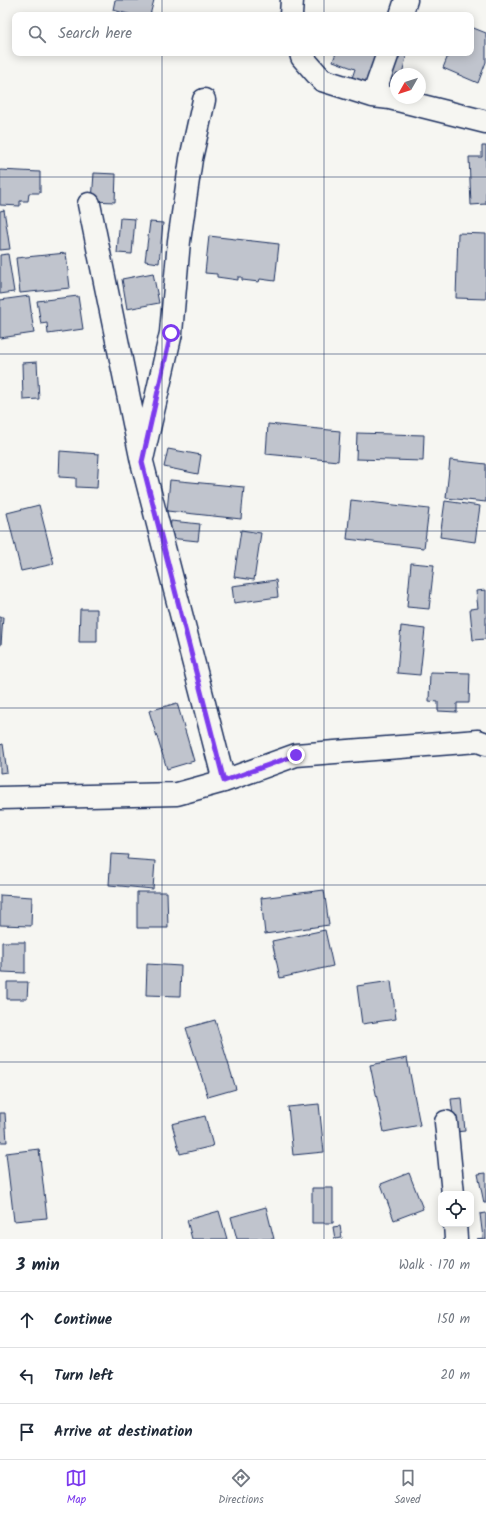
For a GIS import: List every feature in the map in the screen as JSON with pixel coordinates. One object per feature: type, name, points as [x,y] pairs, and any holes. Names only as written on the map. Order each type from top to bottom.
[{"type":"street","points":[[291,12],[292,0]]},
{"type":"street","points":[[402,12],[406,0]]},
{"type":"street","points":[[302,56],[322,80],[373,96],[390,98],[486,122]]},
{"type":"street","points":[[373,96],[387,56]]},
{"type":"street","points":[[142,462],[171,333],[179,241],[191,159],[204,100]]},
{"type":"street","points":[[89,204],[142,462],[224,781]]},
{"type":"street","points":[[0,798],[177,794],[224,781],[296,755],[478,741],[486,744]]},
{"type":"street","points":[[446,1122],[452,1191]]},
{"type":"street","points":[[455,1227],[456,1239]]},
{"type":"building","points":[[115,0],[154,0],[151,12],[121,12],[113,10]]},
{"type":"building","points":[[474,28],[486,33],[486,62],[478,83],[443,68],[448,56],[474,56]]},
{"type":"building","points":[[335,56],[378,56],[367,84],[352,78],[355,69],[333,61]]},
{"type":"building","points":[[392,56],[406,56],[403,68],[390,68],[390,79],[387,79]]},
{"type":"building","points":[[482,146],[486,146],[486,204],[471,205],[469,157],[482,157]]},
{"type":"building","points":[[0,170],[40,172],[40,193],[29,193],[28,201],[20,201],[20,206],[0,205]]},
{"type":"building","points":[[94,173],[116,174],[115,202],[92,201]]},
{"type":"building","points":[[4,210],[10,249],[0,250],[0,211]]},
{"type":"building","points":[[120,218],[135,219],[132,254],[117,253]]},
{"type":"building","points":[[150,222],[163,223],[159,263],[145,261]]},
{"type":"building","points":[[458,233],[486,234],[486,299],[456,298]]},
{"type":"building","points":[[209,236],[279,244],[275,281],[260,279],[259,282],[242,280],[242,277],[238,277],[238,280],[217,277],[217,274],[205,273]]},
{"type":"building","points":[[66,253],[70,288],[20,293],[16,258]]},
{"type":"building","points":[[8,254],[14,292],[0,294],[0,255]]},
{"type":"building","points":[[153,273],[159,303],[127,309],[122,279]]},
{"type":"building","points":[[29,296],[34,333],[0,338],[0,300]]},
{"type":"building","points":[[78,296],[83,329],[48,334],[47,323],[41,324],[37,301]]},
{"type":"building","points":[[37,362],[39,399],[23,400],[22,363]]},
{"type":"building","points":[[268,424],[340,431],[338,461],[266,454]]},
{"type":"building","points":[[357,433],[424,435],[423,461],[356,459]]},
{"type":"building","points":[[168,449],[201,455],[198,474],[164,467]]},
{"type":"building","points":[[60,451],[99,454],[97,488],[76,487],[76,478],[59,477]]},
{"type":"building","points":[[450,460],[486,464],[486,502],[446,498]]},
{"type":"building","points":[[170,480],[244,487],[241,519],[167,511]]},
{"type":"building","points":[[351,500],[429,509],[424,548],[347,539]]},
{"type":"building","points":[[445,501],[480,506],[475,542],[440,537]]},
{"type":"building","points":[[39,505],[54,564],[21,571],[7,513]]},
{"type":"building","points":[[171,521],[200,524],[198,541],[169,538]]},
{"type":"building","points":[[241,530],[261,533],[254,580],[234,577]]},
{"type":"building","points":[[411,563],[434,565],[429,609],[407,607]]},
{"type":"building","points":[[276,580],[278,597],[234,603],[232,586]]},
{"type":"building","points":[[486,590],[486,639],[473,640],[470,609],[478,608],[476,591]]},
{"type":"building","points":[[80,609],[97,609],[97,642],[79,642]]},
{"type":"building","points":[[0,617],[3,617],[1,645],[0,645]]},
{"type":"building","points":[[401,626],[425,629],[420,675],[397,673]]},
{"type":"building","points":[[430,672],[470,673],[469,703],[457,703],[457,712],[438,711],[438,702],[429,701]]},
{"type":"building","points":[[177,703],[194,761],[167,769],[149,711]]},
{"type":"building","points":[[3,744],[7,772],[0,773],[0,745]]},
{"type":"building","points":[[111,854],[128,855],[127,859],[155,861],[153,889],[109,885]]},
{"type":"building","points":[[324,890],[329,925],[265,934],[261,898]]},
{"type":"building","points":[[137,892],[167,892],[168,928],[137,928]]},
{"type":"building","points":[[0,895],[32,897],[31,926],[0,925]]},
{"type":"building","points":[[325,930],[333,966],[280,978],[272,941]]},
{"type":"building","points":[[2,942],[25,942],[25,973],[2,972]]},
{"type":"building","points":[[147,964],[181,966],[180,996],[146,995]]},
{"type":"building","points":[[391,981],[396,1019],[362,1024],[357,986]]},
{"type":"building","points":[[7,982],[28,982],[27,999],[7,999]]},
{"type":"building","points":[[215,1020],[236,1089],[208,1097],[186,1028]]},
{"type":"building","points":[[407,1058],[420,1125],[384,1132],[370,1065]]},
{"type":"building","points":[[462,1098],[465,1131],[455,1132],[451,1099]]},
{"type":"building","points":[[319,1104],[324,1152],[293,1155],[288,1107]]},
{"type":"building","points":[[0,1113],[5,1113],[7,1142],[0,1142]]},
{"type":"building","points":[[205,1116],[213,1146],[180,1154],[172,1124]]},
{"type":"building","points":[[39,1149],[47,1218],[14,1221],[6,1153]]},
{"type":"building","points":[[409,1173],[423,1209],[394,1220],[381,1184]]},
{"type":"building","points":[[486,1173],[486,1203],[484,1203],[478,1174]]},
{"type":"building","points":[[312,1188],[333,1188],[333,1223],[312,1223]]},
{"type":"building","points":[[266,1207],[274,1239],[237,1239],[231,1217]]},
{"type":"building","points":[[219,1211],[227,1239],[192,1239],[187,1220]]},
{"type":"building","points":[[486,1213],[486,1239],[477,1239],[483,1238],[480,1214]]},
{"type":"building","points":[[340,1226],[342,1238],[335,1239],[333,1227]]},
{"type":"route","points":[[171,333],[142,462],[224,781],[296,755]]}]
